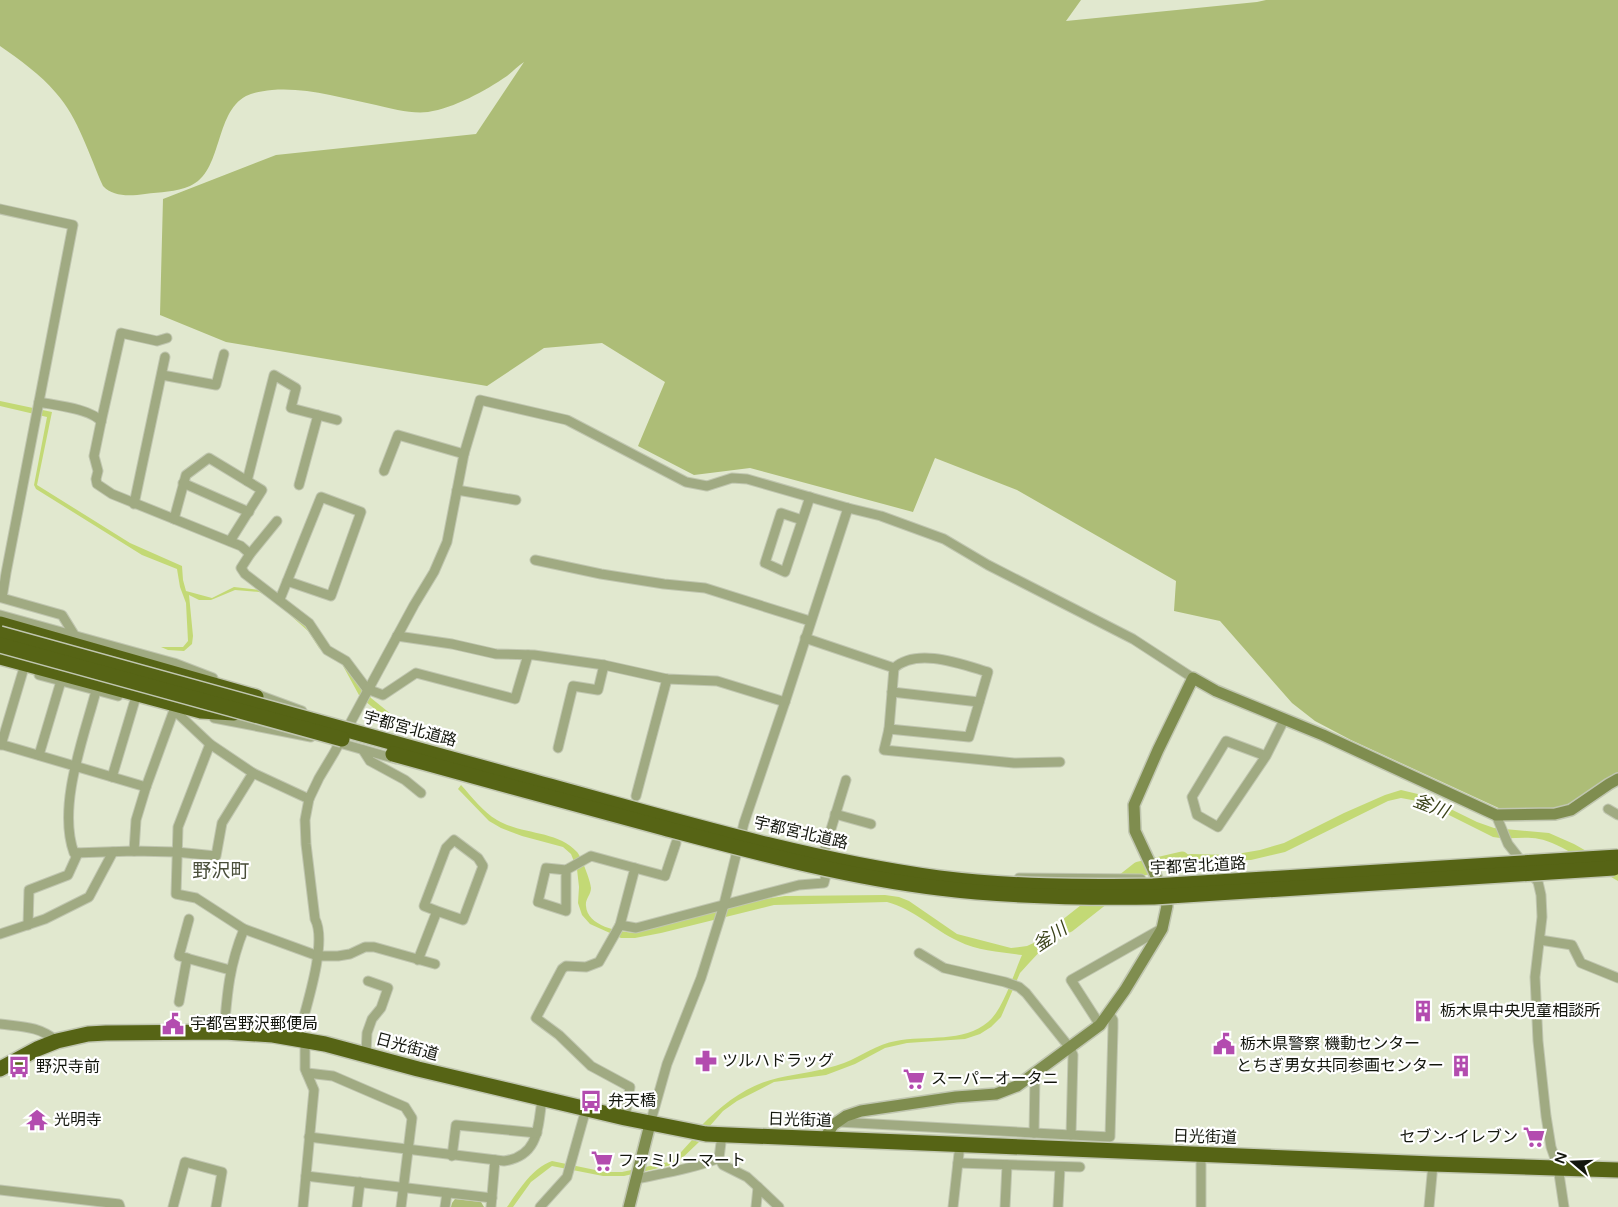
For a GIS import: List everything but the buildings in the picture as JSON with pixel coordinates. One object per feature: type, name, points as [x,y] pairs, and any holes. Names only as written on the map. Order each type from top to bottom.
[{"type":"highway","points":[[0,624],[257,698],[301,717]]},
{"type":"highway","name":"宇都宮北道路","points":[[0,634],[784,848],[836,860],[941,878],[1012,885],[1070,887],[1154,886],[1232,883],[1618,857]]},
{"type":"highway","name":"宇都宮北道路","points":[[0,645],[781,859],[875,879],[940,888],[1012,896],[1080,898],[1154,897],[1618,868]]},
{"type":"highway","points":[[0,656],[201,710],[250,715]]},
{"type":"highway","name":"日光街道","points":[[0,1069],[37,1049],[57,1041],[88,1034],[224,1032],[266,1034],[302,1039],[586,1110],[701,1133],[1618,1170]]},
{"type":"street","points":[[0,209],[73,224],[39,402],[3,572],[2,598],[62,615],[75,636]]},
{"type":"street","points":[[167,338],[157,341],[121,332],[94,456],[98,471],[97,484],[112,494],[134,504],[241,546],[250,554]]},
{"type":"street","points":[[162,375],[216,385],[224,354]]},
{"type":"street","points":[[134,504],[166,357]]},
{"type":"street","points":[[247,481],[274,375],[296,388],[291,408],[337,420]]},
{"type":"street","points":[[303,1207],[314,1090],[305,1069],[302,1039],[318,956],[319,926],[315,919],[306,844],[305,820],[309,799],[367,689],[434,572],[447,542],[464,454],[480,400],[568,420],[686,482],[707,486],[732,478],[747,479],[881,516],[944,539],[988,566],[1132,639],[1216,691],[1323,735],[1498,820],[1554,814],[1571,810],[1618,779]]},
{"type":"street","points":[[39,402],[78,410],[98,417],[101,422]]},
{"type":"street","points":[[299,485],[318,415]]},
{"type":"street","points":[[384,471],[398,435],[464,454]]},
{"type":"street","points":[[174,519],[186,475],[209,458],[262,490],[230,541]]},
{"type":"street","points":[[183,483],[248,512]]},
{"type":"street","points":[[457,490],[516,500]]},
{"type":"street","points":[[280,599],[287,581],[321,497],[361,512],[331,596],[287,581]]},
{"type":"street","points":[[802,520],[781,514],[765,563],[785,572],[810,497]]},
{"type":"street","points":[[629,1207],[667,1064],[699,985],[724,904],[741,832],[848,508]]},
{"type":"street","points":[[276,522],[241,568],[245,574],[309,623],[327,650],[346,661],[367,689],[382,695],[416,674],[515,699],[528,654]]},
{"type":"street","points":[[535,560],[601,574],[664,584],[705,588],[810,621]]},
{"type":"street","points":[[0,615],[174,663],[348,726],[741,832],[868,862],[976,877],[1156,877],[1618,852]]},
{"type":"street","points":[[397,636],[452,644],[496,654],[528,654],[604,665],[667,680],[717,681],[785,702]]},
{"type":"street","points":[[805,638],[894,668]]},
{"type":"street","points":[[889,729],[969,737],[988,672],[956,663],[927,658],[900,662],[894,668],[889,729],[884,750],[1014,763],[1060,762]]},
{"type":"street","points":[[0,664],[96,691],[174,710],[339,743],[736,854],[826,875],[906,890],[1022,901],[1165,901],[1618,873]]},
{"type":"street","points":[[558,748],[573,686],[598,690],[604,665]]},
{"type":"street","points":[[23,671],[1,745],[76,765],[146,787]]},
{"type":"street","points":[[825,1138],[832,1126],[846,1116],[862,1111],[888,1106],[996,1094],[1017,1086],[1035,1075],[1100,1026],[1162,929],[1167,906],[1135,831],[1134,805],[1193,678]]},
{"type":"street","points":[[636,796],[667,680]]},
{"type":"street","points":[[39,755],[61,681]]},
{"type":"street","points":[[96,691],[69,798],[70,841],[74,853],[134,851],[176,852],[216,856],[222,824],[253,773]]},
{"type":"street","points":[[892,692],[979,702]]},
{"type":"street","points":[[112,777],[135,700]]},
{"type":"street","points":[[174,710],[210,744],[253,773],[309,799]]},
{"type":"street","points":[[134,851],[136,820],[174,710]]},
{"type":"street","points":[[1266,756],[1226,742],[1192,797],[1197,814],[1218,827],[1266,756],[1284,720]]},
{"type":"street","points":[[210,744],[178,827],[176,894],[196,898],[244,929],[318,956],[327,957],[350,954],[365,947],[374,947],[435,964]]},
{"type":"street","points":[[363,750],[370,761],[405,780],[421,793]]},
{"type":"street","points":[[824,852],[846,780]]},
{"type":"street","points":[[1608,809],[1618,815]]},
{"type":"street","points":[[835,814],[871,824]]},
{"type":"street","points":[[1498,820],[1508,844],[1538,882],[1542,904],[1535,977],[1538,1041],[1546,1116],[1551,1146],[1558,1168],[1564,1207]]},
{"type":"street","points":[[454,840],[478,858],[483,866],[463,920],[437,911],[424,906],[446,848],[454,840]]},
{"type":"street","points":[[566,870],[566,911],[538,902],[546,868],[566,870],[591,856],[665,876],[676,843]]},
{"type":"street","points":[[0,934],[45,919],[89,897],[113,852]]},
{"type":"street","points":[[28,925],[29,890],[68,875],[78,853]]},
{"type":"street","points":[[625,1118],[630,1087],[591,1066],[559,1035],[536,1018],[562,969],[566,966],[586,967],[599,962],[620,925],[635,868]]},
{"type":"street","points":[[620,925],[636,928],[799,885],[824,883],[826,875]]},
{"type":"street","points":[[418,960],[437,911]]},
{"type":"street","points":[[189,919],[179,956],[230,970]]},
{"type":"street","points":[[224,1032],[230,970],[244,929]]},
{"type":"street","points":[[1100,1026],[1071,980],[1162,929]]},
{"type":"street","points":[[1540,940],[1572,946],[1581,963],[1618,978]]},
{"type":"street","points":[[919,953],[944,968],[1005,982],[1026,993],[1070,1048],[1073,1055],[1070,1135]]},
{"type":"street","points":[[179,1002],[187,958]]},
{"type":"street","points":[[366,1054],[367,1033],[372,1019],[381,1008],[388,988],[368,981]]},
{"type":"street","points":[[838,1122],[1110,1138],[1113,1020],[1110,1013]]},
{"type":"street","points":[[0,1024],[45,1032],[57,1041]]},
{"type":"street","points":[[307,1073],[333,1076],[405,1107],[412,1118],[401,1207]]},
{"type":"street","points":[[1034,1133],[1035,1075]]},
{"type":"street","points":[[309,1137],[452,1156],[512,1160],[529,1150],[534,1143],[542,1099]]},
{"type":"street","points":[[540,1207],[567,1177],[586,1110]]},
{"type":"street","points":[[452,1156],[456,1125],[537,1133]]},
{"type":"street","points":[[722,1135],[719,1158],[723,1165],[747,1177],[779,1207]]},
{"type":"street","points":[[953,1207],[960,1144]]},
{"type":"street","points":[[1201,1154],[1201,1207]]},
{"type":"street","points":[[637,1173],[697,1167],[719,1158]]},
{"type":"street","points":[[306,1176],[447,1193],[491,1202],[495,1160]]},
{"type":"street","points":[[173,1207],[185,1162],[222,1172],[216,1207]]},
{"type":"street","points":[[958,1164],[1080,1167]]},
{"type":"street","points":[[1430,1207],[1433,1164]]},
{"type":"street","points":[[1005,1207],[1007,1165]]},
{"type":"street","points":[[1058,1207],[1060,1167]]},
{"type":"street","points":[[357,1207],[360,1182]]},
{"type":"street","points":[[756,1207],[758,1187]]},
{"type":"street","points":[[0,1190],[64,1203],[119,1206]]},
{"type":"street","points":[[445,1207],[447,1193]]},
{"type":"shaded area","points":[[0,0],[1081,0],[1066,21],[1266,0],[1618,0],[1618,776],[1560,808],[1503,810],[1351,740],[1315,721],[1292,703],[1220,621],[1174,611],[1176,581],[1017,490],[935,458],[913,512],[750,468],[694,475],[638,446],[665,382],[602,343],[544,348],[487,386],[226,342],[160,315],[163,199],[276,155],[476,134],[524,62],[507,76],[479,93],[459,103],[428,112],[402,111],[298,90],[272,90],[252,94],[236,104],[228,115],[214,156],[201,179],[179,190],[122,195],[107,190],[103,186],[77,125],[56,93],[37,73],[0,46]]},
{"type":"shaded area","points":[[455,1199],[481,1202],[484,1207],[451,1207]]},
{"type":"water","points":[[0,401],[52,412],[37,485],[130,543],[182,566],[186,591],[212,598],[234,587],[260,590],[271,598],[259,592],[235,590],[211,600],[199,600],[189,595],[192,644],[184,651],[168,650],[161,647],[183,647],[188,641],[186,603],[180,587],[177,569],[142,555],[36,489],[34,485],[47,417],[0,406]]},
{"type":"water","points":[[271,598],[308,625],[343,662],[371,698],[402,723],[398,728],[360,697],[342,664],[319,648],[308,631]]},
{"type":"water","points":[[461,785],[482,809],[497,820],[507,825],[560,840],[577,852],[591,885],[586,904],[588,913],[592,919],[605,927],[621,931],[635,933],[765,899],[785,896],[885,895],[899,897],[909,901],[957,934],[1011,948],[1027,946],[1049,936],[1083,911],[1088,918],[1045,946],[1030,962],[1020,973],[1001,1017],[980,1034],[965,1039],[907,1043],[885,1048],[855,1064],[826,1075],[774,1082],[737,1101],[723,1111],[709,1127],[701,1126],[736,1096],[767,1081],[836,1066],[876,1047],[889,1043],[907,1039],[956,1036],[978,1029],[988,1022],[999,1009],[1022,955],[973,947],[949,936],[897,905],[887,902],[774,905],[661,933],[635,938],[621,938],[590,924],[582,915],[578,903],[577,869],[571,854],[563,847],[522,836],[489,821],[458,789]]},
{"type":"water","points":[[1401,790],[1422,795],[1477,822],[1494,828],[1549,833],[1574,844],[1618,869],[1618,881],[1568,851],[1547,841],[1533,838],[1493,837],[1423,802],[1401,798],[1388,801],[1285,852],[1251,860],[1187,861],[1163,865],[1161,858],[1191,854],[1231,855],[1260,850],[1284,843],[1344,813]]},
{"type":"water","points":[[692,1140],[699,1142],[676,1164],[624,1176],[603,1176],[552,1166],[531,1182],[513,1207],[507,1207],[532,1174],[552,1161],[605,1172],[622,1172],[673,1161]]},
{"type":"waterway","name":"釜川","points":[[1068,925],[1139,869],[1182,859]]},
{"type":"place","name":"栃木県中央児童相談所","points":[[1423,1011]]},
{"type":"place","name":"宇都宮野沢郵便局","points":[[173,1024]]},
{"type":"place","name":"栃木県警察 機動センター","points":[[1224,1044]]},
{"type":"place","name":"ツルハドラッグ","points":[[706,1061]]},
{"type":"place","name":"とちぎ男女共同参画センター","points":[[1461,1066]]},
{"type":"place","name":"野沢寺前","points":[[19,1067]]},
{"type":"place","name":"スーパーオータニ","points":[[914,1079]]},
{"type":"place","name":"弁天橋","points":[[591,1101]]},
{"type":"place","name":"光明寺","points":[[37,1120]]},
{"type":"place","name":"セブン-イレブン","points":[[1534,1137]]},
{"type":"place","name":"ファミリーマート","points":[[602,1161]]},
{"type":"district","name":"野沢町","points":[[221,871]]}]
